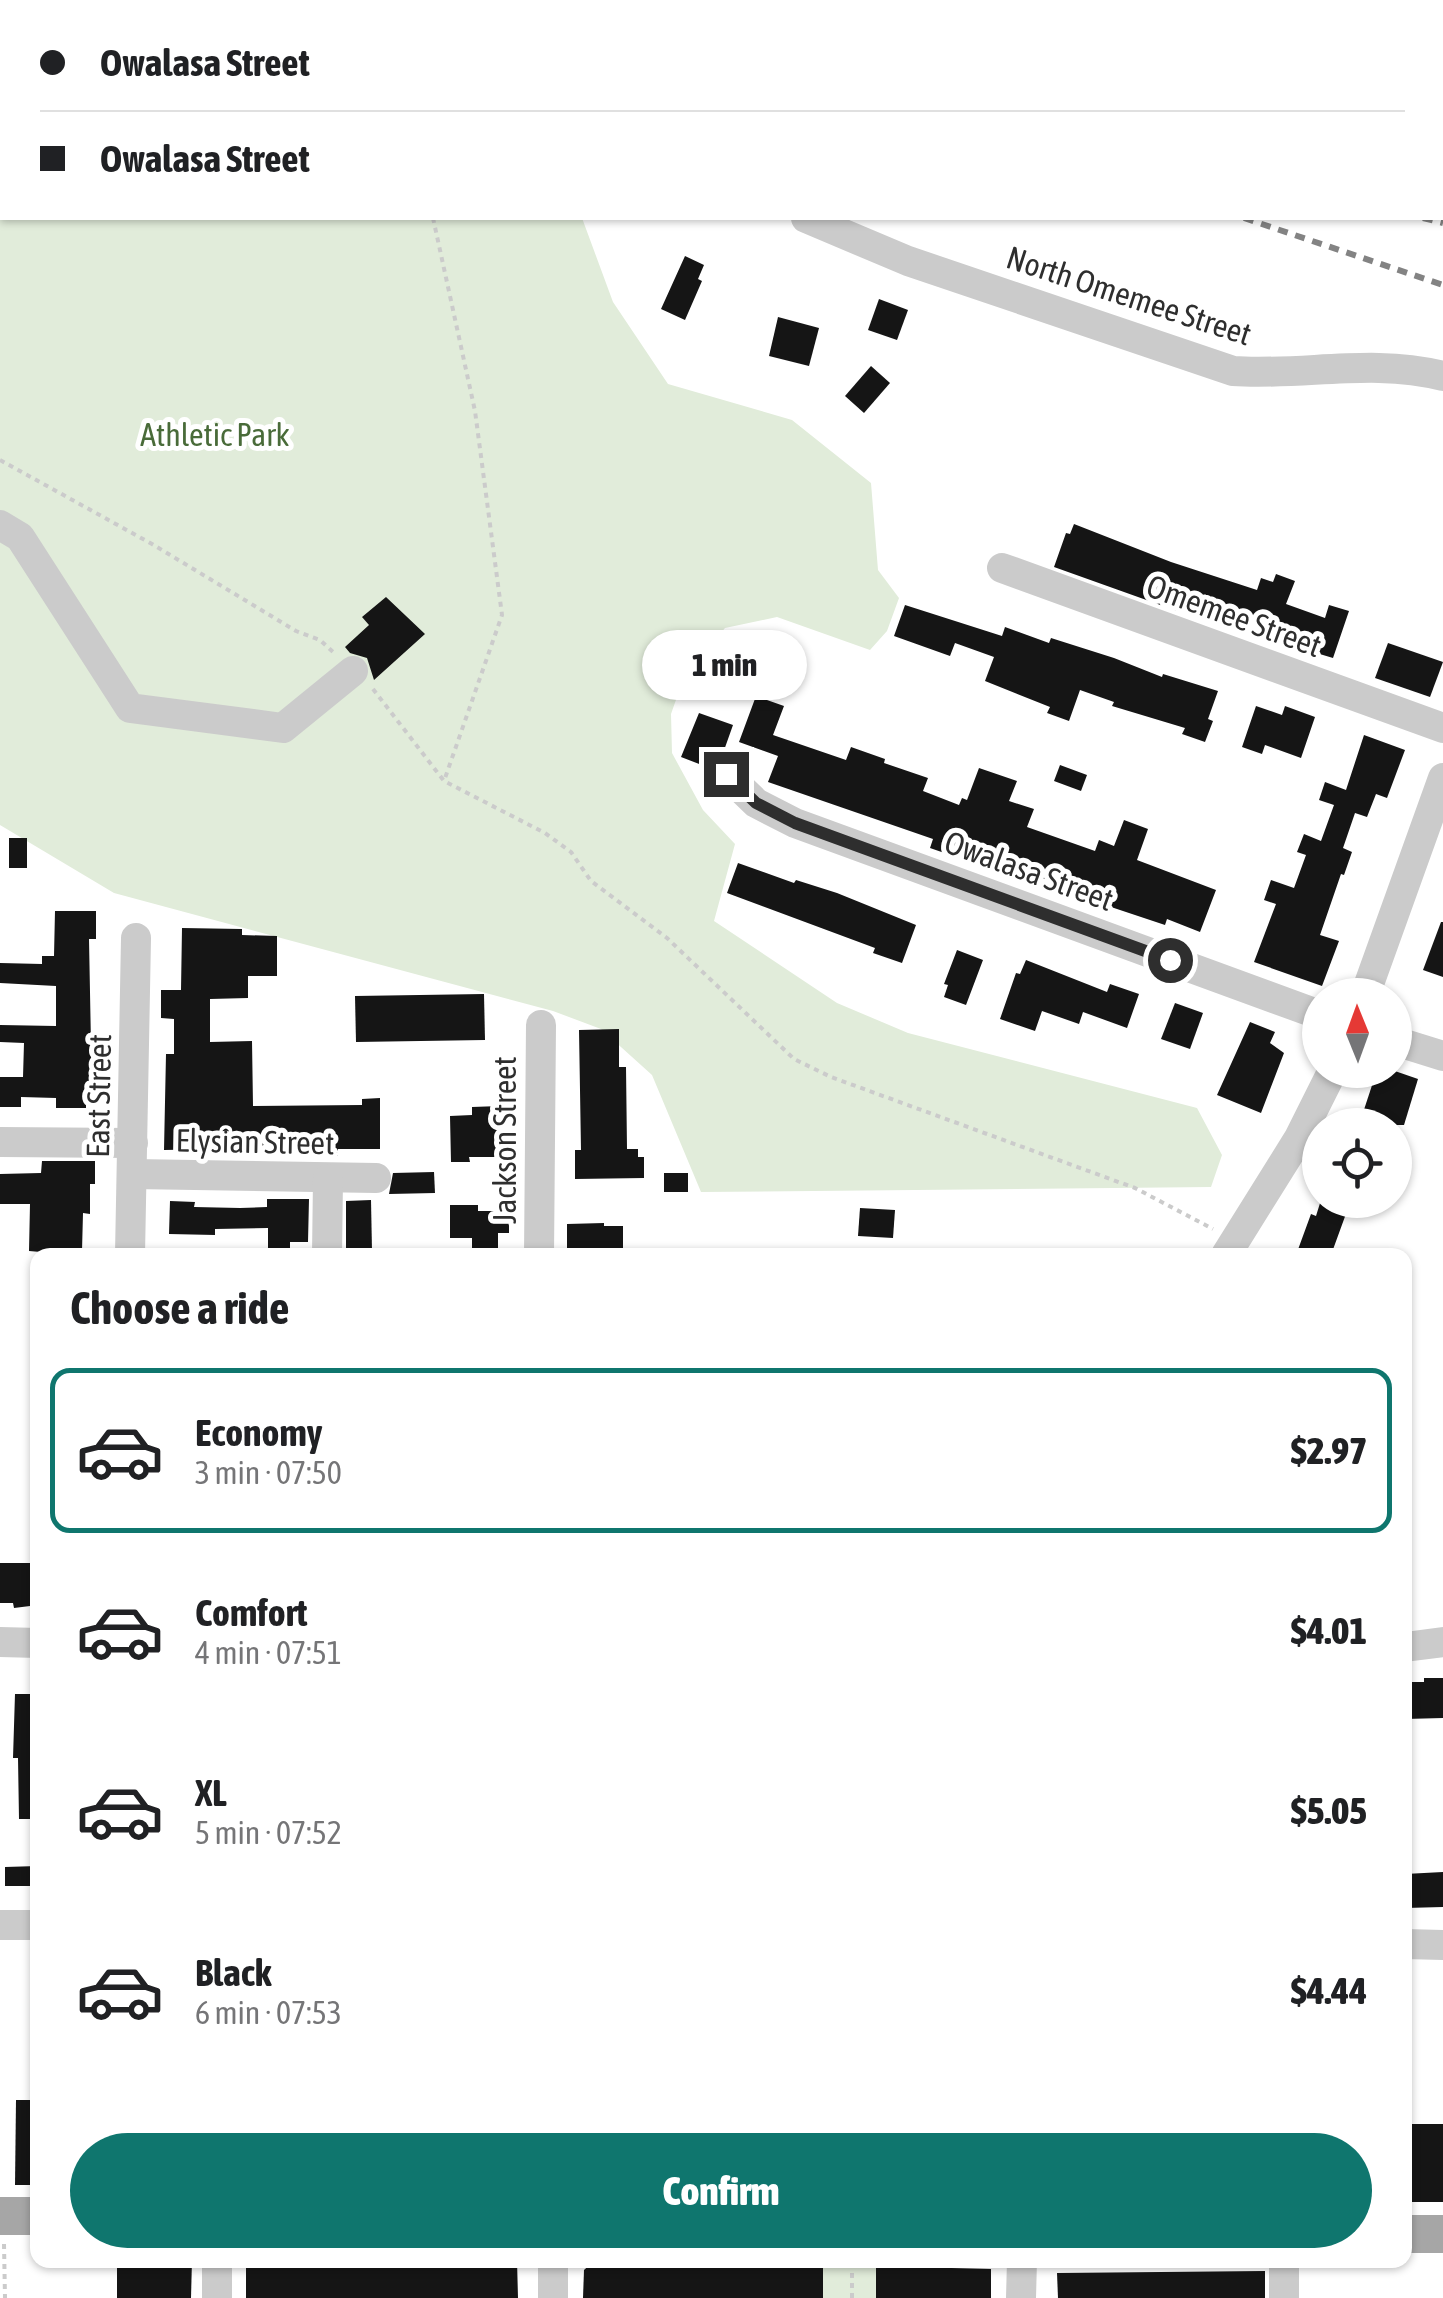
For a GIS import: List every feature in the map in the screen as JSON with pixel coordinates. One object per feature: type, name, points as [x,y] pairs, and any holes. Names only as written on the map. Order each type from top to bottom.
[{"type":"main road","points":[[2,2230],[30,2219]]},
{"type":"main road","points":[[1412,2234],[1443,2234]]},
{"type":"street","name":"North Omemee Street","points":[[811,220],[908,262],[1233,371],[1266,373],[1391,366],[1443,376]]},
{"type":"street","points":[[0,525],[20,536],[130,708],[283,728],[353,670]]},
{"type":"street","name":"Omemee Street","points":[[1002,568],[1443,728]]},
{"type":"street","name":"Owalasa Street","points":[[726,774],[756,803],[795,823],[1302,1007]]},
{"type":"street","points":[[1371,978],[1443,778]]},
{"type":"street","name":"East Street","points":[[130,1248],[136,938]]},
{"type":"street","name":"Jackson Street","points":[[539,1248],[541,1025]]},
{"type":"street","points":[[1412,1046],[1443,1056]]},
{"type":"street","points":[[1223,1244],[1299,1138],[1324,1088]]},
{"type":"street","name":"Elysian Street","points":[[0,1142],[133,1142]]},
{"type":"street","name":"Elysian Street","points":[[133,1174],[376,1178]]},
{"type":"street","points":[[327,1248],[328,1179]]},
{"type":"street","points":[[0,1642],[30,1643]]},
{"type":"street","points":[[1412,1646],[1443,1642]]},
{"type":"street","points":[[0,1925],[30,1925]]},
{"type":"street","points":[[1412,1944],[1443,1945]]},
{"type":"street","points":[[217,2268],[217,2298]]},
{"type":"street","points":[[553,2268],[553,2298]]},
{"type":"street","points":[[1022,2268],[1022,2298]]},
{"type":"street","points":[[1284,2268],[1284,2298]]},
{"type":"path","points":[[433,220],[475,411],[502,615],[444,780]]},
{"type":"path","points":[[0,460],[152,544],[296,631],[320,640],[374,690],[444,780],[545,833],[570,852],[591,881],[667,938],[794,1059],[874,1093],[1135,1188],[1223,1244]]},
{"type":"path","points":[[2,2230],[5,2298]]},
{"type":"path","points":[[852,2268],[852,2298]]},
{"type":"green space","name":"Athletic Park","points":[[0,220],[583,220],[613,302],[668,384],[792,420],[871,483],[878,570],[899,598],[887,631],[870,650],[777,617],[725,628],[684,677],[671,714],[672,753],[703,810],[735,844],[714,921],[837,1003],[908,1033],[1197,1108],[1222,1155],[1211,1187],[701,1192],[652,1075],[601,1029],[553,1011],[114,893],[0,825]]},
{"type":"green space","points":[[823,2268],[876,2268],[876,2298],[823,2298]]},
{"type":"building","points":[[685,256],[704,265],[698,279],[702,281],[685,320],[661,309]]},
{"type":"building","points":[[879,299],[908,310],[897,340],[868,330]]},
{"type":"building","points":[[778,317],[819,328],[809,366],[769,356]]},
{"type":"building","points":[[871,366],[890,383],[864,413],[845,396]]},
{"type":"building","points":[[1074,524],[1257,590],[1261,578],[1273,582],[1276,574],[1295,581],[1286,604],[1325,618],[1329,605],[1349,611],[1333,658],[1313,652],[1315,646],[1185,598],[1180,612],[1054,567],[1066,533],[1070,534]]},
{"type":"building","points":[[386,597],[425,634],[374,680],[367,658],[350,653],[345,647],[369,625],[362,617]]},
{"type":"building","points":[[905,605],[1002,636],[1005,627],[1049,643],[1051,638],[1162,677],[1163,674],[1218,691],[1205,742],[1182,734],[1185,728],[1112,706],[1114,702],[1080,690],[1069,721],[1047,713],[1050,707],[985,681],[994,657],[955,643],[950,656],[894,636]]},
{"type":"building","points":[[733,642],[765,654],[757,677],[724,665]]},
{"type":"building","points":[[1388,643],[1443,662],[1430,697],[1375,678]]},
{"type":"building","points":[[756,696],[784,706],[773,735],[846,760],[851,747],[885,759],[884,763],[928,778],[923,791],[959,805],[962,798],[967,800],[979,768],[1017,781],[1009,801],[1034,809],[1027,827],[1095,851],[1099,840],[1114,846],[1124,820],[1148,829],[1137,860],[1216,890],[1200,932],[1167,919],[1165,925],[1099,903],[1012,867],[1010,874],[930,848],[933,839],[768,782],[778,756],[739,742]]},
{"type":"building","points":[[1256,706],[1282,715],[1285,706],[1315,717],[1301,758],[1265,745],[1262,754],[1242,747]]},
{"type":"building","points":[[699,713],[733,725],[722,756],[711,757],[707,767],[681,757]]},
{"type":"building","points":[[1364,735],[1405,750],[1387,798],[1376,794],[1367,817],[1355,813],[1343,848],[1352,852],[1320,935],[1339,941],[1325,978],[1302,979],[1254,962],[1276,904],[1264,900],[1271,880],[1294,888],[1306,855],[1297,852],[1304,834],[1321,841],[1334,805],[1319,800],[1325,782],[1346,790]]},
{"type":"building","points":[[1060,765],[1087,775],[1081,791],[1054,781]]},
{"type":"building","points":[[9,838],[27,838],[27,868],[9,868]]},
{"type":"building","points":[[738,863],[837,893],[916,925],[902,963],[873,953],[875,948],[727,893]]},
{"type":"building","points":[[55,911],[96,911],[96,939],[89,939],[92,1098],[86,1098],[86,1108],[56,1108],[56,1098],[21,1097],[21,1107],[0,1107],[0,1077],[23,1077],[24,1043],[0,1042],[0,1025],[56,1026],[56,986],[0,983],[0,963],[42,964],[42,956],[54,956]]},
{"type":"building","points":[[1443,922],[1443,977],[1423,970]]},
{"type":"building","points":[[182,928],[242,929],[242,935],[277,936],[277,976],[248,976],[248,998],[210,999],[210,1042],[252,1041],[253,1106],[362,1105],[362,1099],[380,1098],[380,1149],[338,1149],[338,1156],[319,1157],[319,1143],[275,1143],[275,1148],[164,1150],[166,1054],[174,1054],[174,1019],[161,1018],[161,990],[181,990]]},
{"type":"building","points":[[957,950],[983,960],[966,1005],[944,997],[948,985],[944,984]]},
{"type":"building","points":[[1026,960],[1107,992],[1110,984],[1139,994],[1127,1028],[1083,1012],[1079,1024],[1042,1011],[1035,1031],[1000,1019],[1016,973],[1020,974]]},
{"type":"building","points":[[484,994],[485,1040],[356,1042],[355,996]]},
{"type":"building","points":[[1175,1003],[1203,1013],[1190,1049],[1161,1039]]},
{"type":"building","points":[[1250,1022],[1275,1032],[1270,1043],[1284,1053],[1261,1113],[1217,1095]]},
{"type":"building","points":[[619,1029],[619,1067],[626,1067],[627,1149],[638,1149],[638,1157],[644,1157],[644,1178],[575,1179],[575,1150],[581,1150],[579,1030]]},
{"type":"building","points":[[1412,1077],[1418,1079],[1409,1108],[1365,1108],[1371,1088],[1412,1088]]},
{"type":"building","points":[[500,1106],[501,1157],[469,1157],[470,1162],[451,1162],[450,1116],[472,1115],[472,1107]]},
{"type":"building","points":[[42,1161],[95,1161],[90,1214],[83,1213],[82,1248],[29,1251],[30,1204],[0,1204],[0,1174],[41,1173]]},
{"type":"building","points":[[434,1172],[435,1193],[389,1194],[393,1173]]},
{"type":"building","points":[[664,1173],[688,1173],[688,1192],[664,1192]]},
{"type":"building","points":[[267,1199],[309,1199],[308,1242],[290,1242],[290,1248],[268,1248],[268,1228],[215,1229],[215,1235],[169,1234],[170,1201],[195,1202],[194,1207],[267,1207]]},
{"type":"building","points":[[371,1200],[372,1248],[346,1248],[346,1201]]},
{"type":"building","points":[[450,1205],[478,1205],[478,1211],[509,1211],[509,1233],[498,1233],[498,1248],[472,1248],[472,1238],[450,1238]]},
{"type":"building","points":[[860,1208],[895,1210],[893,1238],[858,1236]]},
{"type":"building","points":[[1310,1218],[1344,1218],[1334,1248],[1299,1248]]},
{"type":"building","points":[[567,1224],[623,1226],[623,1248],[567,1248]]},
{"type":"building","points":[[0,1563],[30,1563],[30,1606],[14,1608],[13,1603],[0,1603]]},
{"type":"building","points":[[1424,1678],[1443,1678],[1443,1718],[1412,1719],[1412,1682],[1424,1682]]},
{"type":"building","points":[[15,1694],[30,1694],[30,1819],[19,1819],[18,1758],[13,1758]]},
{"type":"building","points":[[30,1866],[30,1886],[5,1886],[5,1867]]},
{"type":"building","points":[[1443,1872],[1443,1907],[1412,1908],[1412,1874]]},
{"type":"building","points":[[16,2100],[30,2100],[30,2185],[15,2185]]},
{"type":"building","points":[[1412,2124],[1443,2124],[1443,2202],[1412,2202]]},
{"type":"building","points":[[117,2268],[192,2268],[191,2298],[117,2298]]},
{"type":"building","points":[[246,2268],[517,2268],[518,2298],[246,2298]]},
{"type":"building","points":[[823,2268],[823,2298],[583,2298],[584,2270]]},
{"type":"building","points":[[876,2268],[991,2269],[991,2298],[876,2298]]},
{"type":"building","points":[[1265,2271],[1265,2298],[1058,2298],[1057,2273]]},
{"type":"railway","points":[[1250,220],[1443,285]]},
{"type":"railway","points":[[1431,220],[1443,223]]},
{"type":"route","points":[[726,774],[756,803],[795,823],[1170,960]]}]
